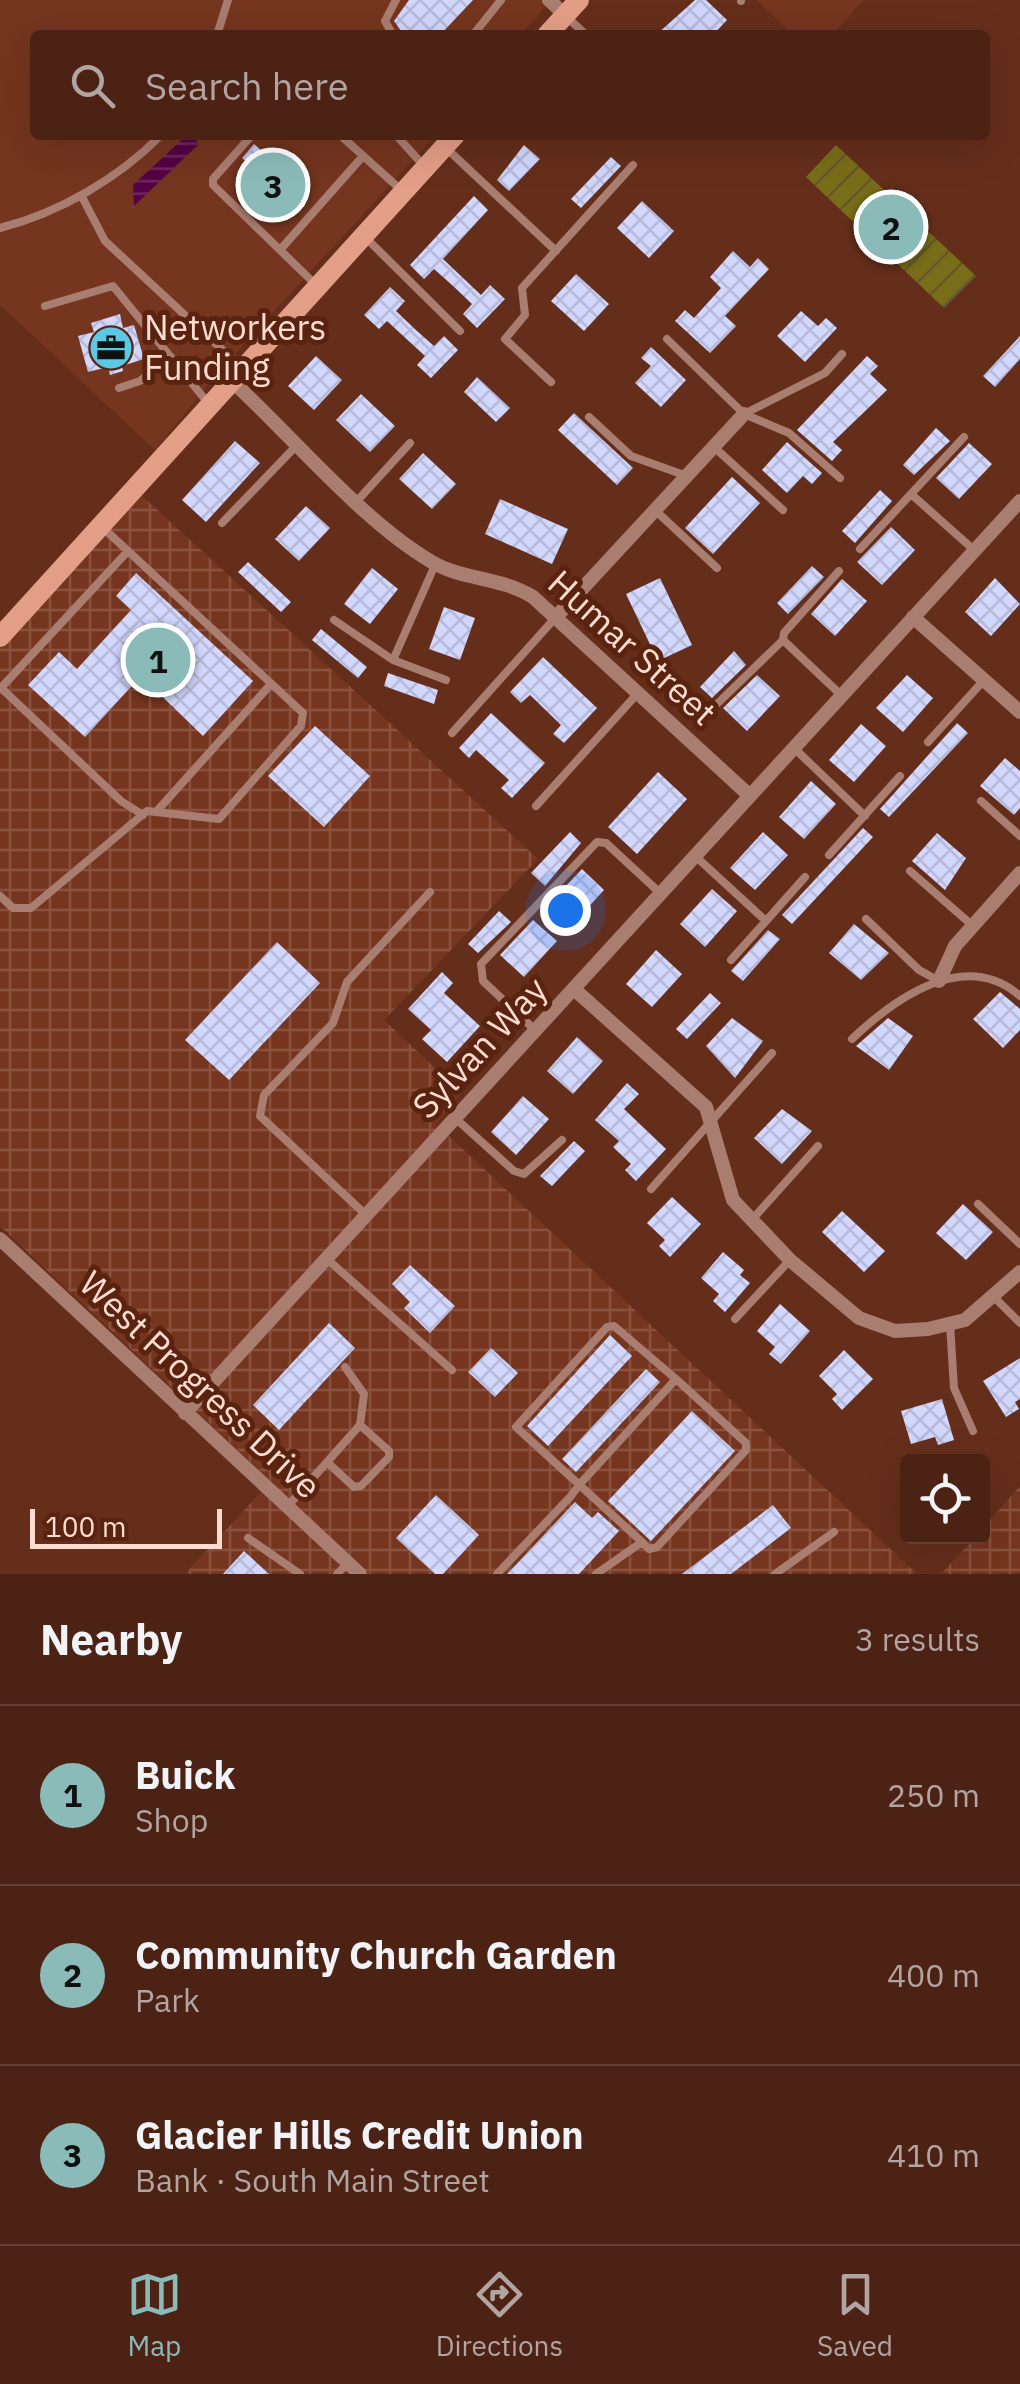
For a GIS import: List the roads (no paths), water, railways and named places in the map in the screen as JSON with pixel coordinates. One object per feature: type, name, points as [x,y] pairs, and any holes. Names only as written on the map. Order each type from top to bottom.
[{"type":"main road","points":[[549,30],[564,5]]},
{"type":"main road","points":[[0,637],[450,141]]},
{"type":"street","name":"Humar Street","points":[[238,375],[298,444],[358,501],[435,564],[518,587],[556,617],[749,794]]},
{"type":"street","points":[[556,617],[744,414]]},
{"type":"street","name":"Sylvan Way","points":[[185,1413],[1020,501]]},
{"type":"street","points":[[913,616],[1020,712]]},
{"type":"street","points":[[940,981],[955,946],[1019,877]]},
{"type":"street","points":[[574,989],[706,1107],[733,1200],[790,1260],[859,1318],[895,1330],[958,1322],[1020,1272]]},
{"type":"street","name":"West Progress Drive","points":[[0,1240],[287,1506],[348,1570]]},
{"type":"lane","points":[[219,30],[228,0]]},
{"type":"lane","points":[[391,30],[385,20],[396,0]]},
{"type":"lane","points":[[477,30],[501,0]]},
{"type":"lane","points":[[564,5],[582,30]]},
{"type":"lane","points":[[0,228],[80,195],[136,160],[155,140]]},
{"type":"lane","points":[[248,140],[213,179],[213,186],[318,287]]},
{"type":"lane","points":[[345,140],[403,192]]},
{"type":"lane","points":[[400,140],[425,168]]},
{"type":"lane","points":[[450,141],[556,252]]},
{"type":"lane","points":[[280,250],[363,156]]},
{"type":"lane","points":[[552,382],[505,338],[525,315],[522,288],[634,165]]},
{"type":"lane","points":[[80,195],[105,241],[238,375]]},
{"type":"lane","points":[[364,236],[460,331]]},
{"type":"lane","points":[[44,306],[113,286],[210,406]]},
{"type":"lane","points":[[667,339],[744,414],[790,433],[840,478]]},
{"type":"lane","points":[[744,414],[825,374],[842,354]]},
{"type":"lane","points":[[119,388],[140,381],[171,357]]},
{"type":"lane","points":[[589,417],[632,456],[689,475]]},
{"type":"lane","points":[[860,549],[964,437]]},
{"type":"lane","points":[[358,501],[410,443]]},
{"type":"lane","points":[[222,523],[298,444]]},
{"type":"lane","points":[[714,447],[783,510]]},
{"type":"lane","points":[[911,494],[974,550]]},
{"type":"lane","points":[[656,511],[717,568]]},
{"type":"lane","points":[[0,896],[13,908],[32,908],[143,815],[156,812],[219,819],[300,726],[304,714],[101,526]]},
{"type":"lane","points":[[128,552],[1,688],[121,801],[143,815]]},
{"type":"lane","points":[[393,660],[435,564]]},
{"type":"lane","points":[[718,703],[783,640],[784,633],[839,571]]},
{"type":"lane","points":[[452,733],[556,617]]},
{"type":"lane","points":[[334,620],[393,660],[446,680]]},
{"type":"lane","points":[[783,640],[840,694]]},
{"type":"lane","points":[[928,742],[984,680]]},
{"type":"lane","points":[[156,812],[272,684]]},
{"type":"lane","points":[[536,806],[638,693]]},
{"type":"lane","points":[[792,746],[865,816]]},
{"type":"lane","points":[[829,855],[900,776]]},
{"type":"lane","points":[[981,801],[1020,836]]},
{"type":"lane","points":[[536,1030],[483,982],[481,964],[597,842],[606,843],[660,892]]},
{"type":"lane","points":[[693,854],[766,921]]},
{"type":"lane","points":[[910,871],[972,926]]},
{"type":"lane","points":[[731,960],[805,878]]},
{"type":"lane","points":[[366,1215],[260,1116],[264,1096],[333,1023],[347,982],[430,892]]},
{"type":"lane","points":[[866,919],[919,970],[940,981]]},
{"type":"lane","points":[[852,1039],[886,1006],[940,981],[981,976],[997,980],[1020,996]]},
{"type":"lane","points":[[652,1190],[772,1053]]},
{"type":"lane","points":[[455,1118],[514,1171],[524,1174],[562,1140]]},
{"type":"lane","points":[[750,1222],[818,1146]]},
{"type":"lane","points":[[978,1204],[1020,1244]]},
{"type":"lane","points":[[326,1259],[452,1370]]},
{"type":"lane","points":[[735,1319],[790,1260]]},
{"type":"lane","points":[[994,1296],[1020,1323]]},
{"type":"lane","points":[[958,1322],[954,1388],[973,1431]]},
{"type":"lane","points":[[607,1327],[620,1328],[676,1379],[746,1444],[746,1450],[658,1547],[649,1549],[516,1427],[607,1327]]},
{"type":"lane","points":[[287,1506],[360,1425],[364,1394],[345,1367]]},
{"type":"lane","points":[[497,1574],[676,1379]]},
{"type":"lane","points":[[326,1462],[354,1487],[361,1486],[388,1458],[389,1452],[360,1425]]},
{"type":"lane","points":[[775,1574],[834,1532]]},
{"type":"lane","points":[[248,1538],[300,1574]]},
{"type":"lane","points":[[596,1574],[642,1542]]},
{"type":"place","name":"Glacier Hills Credit Union","points":[[273,185]]},
{"type":"place","name":"Community Church Garden","points":[[891,227]]},
{"type":"place","name":"Networkers Funding","points":[[111,348]]},
{"type":"place","name":"Buick","points":[[158,660]]}]
